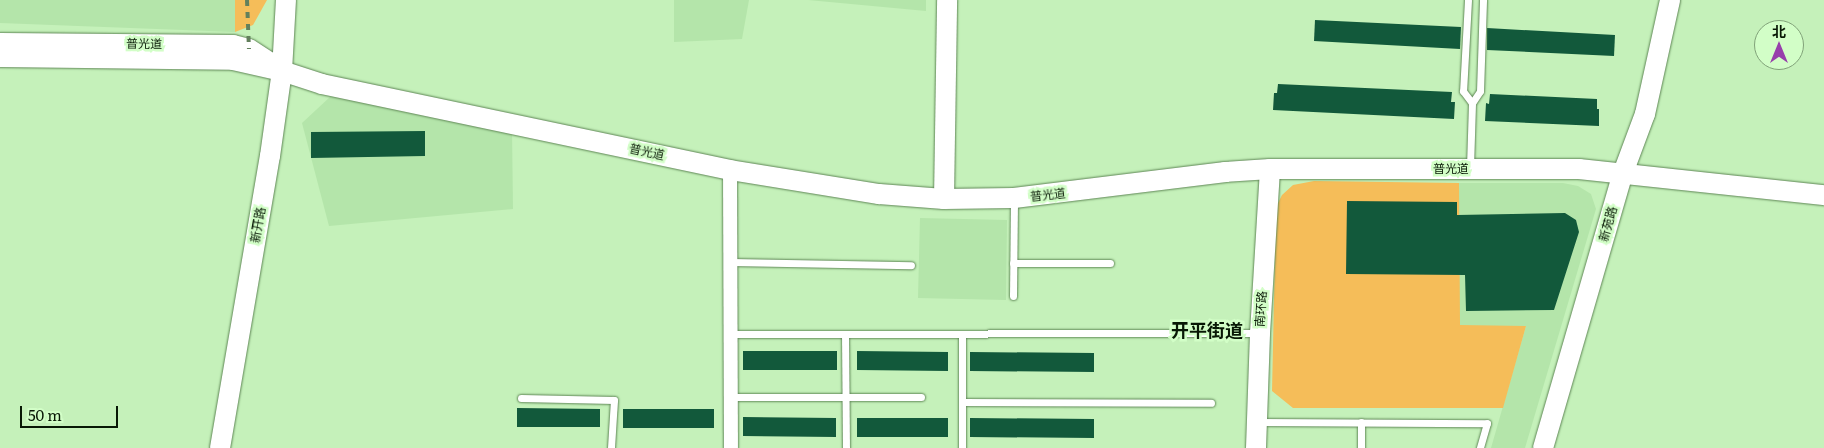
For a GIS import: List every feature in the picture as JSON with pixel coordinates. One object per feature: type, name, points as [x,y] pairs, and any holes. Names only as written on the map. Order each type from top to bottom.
[{"type":"street","name":"新开路","points":[[220,448],[270,156],[282,71],[286,0]]},
{"type":"street","points":[[944,200],[947,0]]},
{"type":"street","name":"新苑路","points":[[1543,448],[1623,173],[1645,114],[1670,0]]},
{"type":"street","name":"普光道","points":[[0,43],[233,45],[249,49],[282,71]]},
{"type":"street","name":"普光道","points":[[0,57],[233,60],[282,71],[322,84],[730,170],[879,194],[944,200],[1014,198],[1225,172],[1270,169],[1579,170],[1824,195]]},
{"type":"street","name":"南环路","points":[[1256,448],[1260,333],[1270,169]]},
{"type":"street","points":[[730,170],[731,448]]},
{"type":"lane","points":[[1468,0],[1463,91],[1472,103]]},
{"type":"lane","points":[[1470,170],[1472,103],[1480,91],[1484,0]]},
{"type":"lane","points":[[1013,296],[1014,198]]},
{"type":"lane","points":[[731,262],[911,265]]},
{"type":"lane","points":[[1014,263],[1110,263]]},
{"type":"lane","points":[[731,334],[1260,333]]},
{"type":"lane","points":[[846,334],[846,448]]},
{"type":"lane","points":[[962,334],[962,448]]},
{"type":"lane","points":[[732,397],[921,397]]},
{"type":"lane","points":[[521,398],[614,400],[612,448]]},
{"type":"lane","points":[[962,402],[1211,403]]},
{"type":"lane","points":[[1256,422],[1487,423],[1480,448]]},
{"type":"lane","points":[[1361,422],[1361,448]]},
{"type":"shaded area","points":[[0,0],[235,0],[235,32],[0,23]]},
{"type":"shaded area","points":[[235,0],[267,0],[253,25],[235,32]]},
{"type":"shaded area","points":[[674,0],[749,0],[742,39],[674,42]]},
{"type":"shaded area","points":[[808,0],[926,0],[926,11]]},
{"type":"shaded area","points":[[331,96],[512,130],[513,209],[329,226],[302,123]]},
{"type":"shaded area","points":[[1314,181],[1459,183],[1460,325],[1526,326],[1503,408],[1293,408],[1272,391],[1276,207],[1282,195],[1293,185]]},
{"type":"shaded area","points":[[1459,183],[1563,183],[1578,186],[1591,194],[1596,209],[1525,448],[1491,448],[1526,326],[1459,326]]},
{"type":"shaded area","points":[[920,218],[1007,220],[1006,300],[918,298]]},
{"type":"building","points":[[1315,20],[1461,27],[1460,49],[1314,41]]},
{"type":"building","points":[[1487,28],[1615,35],[1614,56],[1487,50]]},
{"type":"building","points":[[1278,84],[1452,92],[1451,102],[1455,102],[1454,119],[1273,110],[1274,93],[1277,93]]},
{"type":"building","points":[[1490,94],[1597,99],[1599,126],[1485,121],[1486,103],[1489,104]]},
{"type":"building","points":[[425,131],[425,156],[311,158],[311,132]]},
{"type":"building","points":[[1347,201],[1457,202],[1457,215],[1565,213],[1576,220],[1579,232],[1554,310],[1466,311],[1465,275],[1346,274]]},
{"type":"building","points":[[743,351],[837,351],[837,370],[743,370]]},
{"type":"building","points":[[857,351],[948,352],[948,371],[857,370]]},
{"type":"building","points":[[970,352],[1094,353],[1094,372],[970,371]]},
{"type":"building","points":[[517,408],[600,409],[600,427],[517,427]]},
{"type":"building","points":[[623,409],[714,409],[714,428],[623,428]]},
{"type":"building","points":[[743,417],[836,418],[836,437],[743,436]]},
{"type":"building","points":[[857,418],[948,418],[948,437],[857,437]]},
{"type":"building","points":[[970,418],[1094,419],[1094,438],[970,437]]},
{"type":"railway","points":[[247,0],[249,49]]},
{"type":"district","name":"开平街道","points":[[1207,330]]}]
